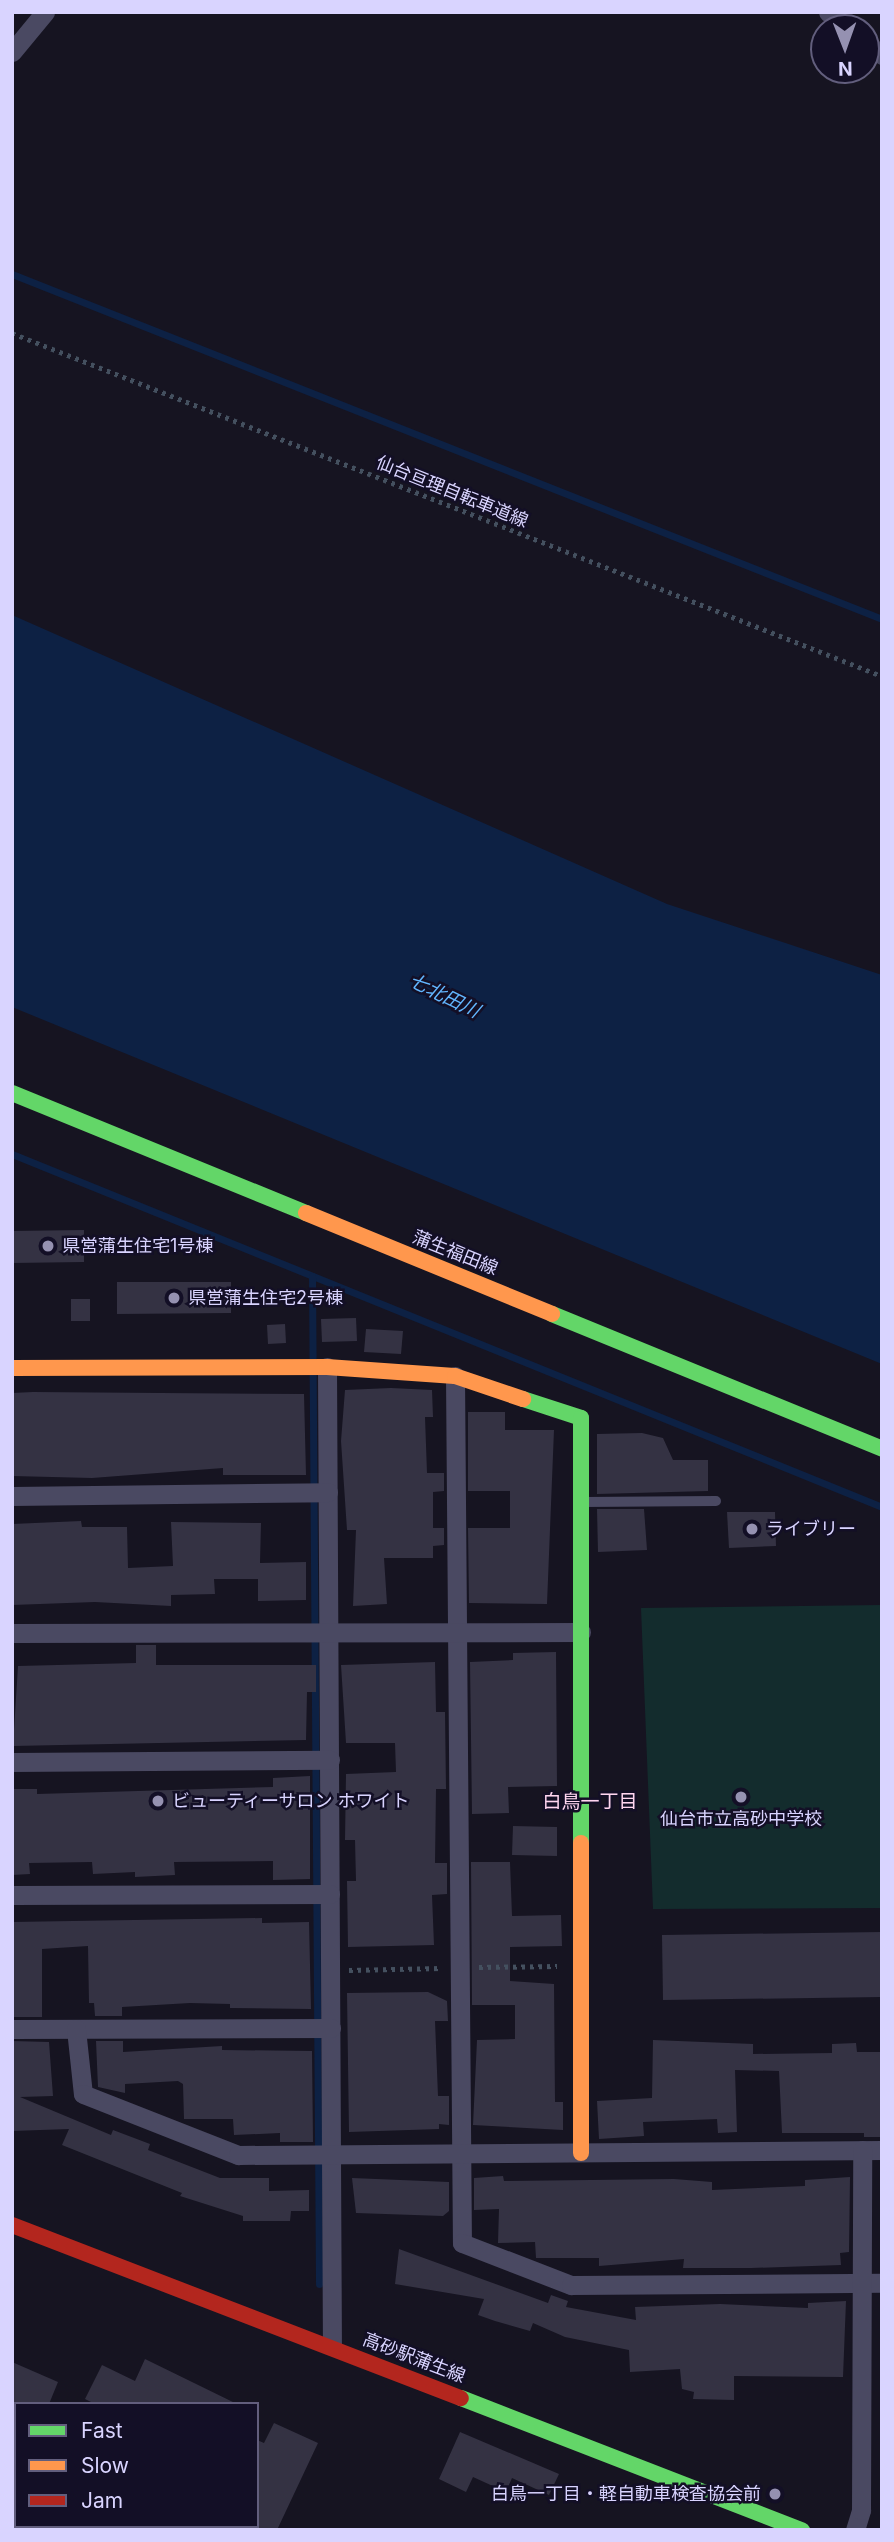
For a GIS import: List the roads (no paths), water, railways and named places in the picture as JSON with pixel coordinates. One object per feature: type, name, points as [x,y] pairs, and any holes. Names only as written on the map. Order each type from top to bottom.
[{"type":"street","points":[[12,52],[45,12]]},
{"type":"street","name":"蒲生福田線","points":[[12,1093],[882,1449]]},
{"type":"street","points":[[12,1368],[317,1367],[455,1376],[581,1418],[580,2153]]},
{"type":"street","points":[[317,1367],[322,2155],[332,2347]]},
{"type":"street","points":[[455,1376],[462,2243],[571,2285],[872,2283]]},
{"type":"street","points":[[12,1496],[318,1492]]},
{"type":"street","points":[[12,1633],[581,1632]]},
{"type":"street","points":[[12,1762],[320,1760]]},
{"type":"street","points":[[12,1895],[320,1894]]},
{"type":"street","points":[[12,2029],[322,2028]]},
{"type":"street","points":[[76,2029],[83,2094],[238,2155],[872,2150],[872,2283],[861,2418],[861,2510],[855,2530]]},
{"type":"street","name":"高砂駅蒲生線","points":[[12,2225],[802,2530]]},
{"type":"street","points":[[861,2418],[882,2417]]},
{"type":"lane","points":[[581,1502],[716,1502]]},
{"type":"water","name":"七北田川","points":[[12,615],[667,904],[882,975],[882,1364],[12,1007]]},
{"type":"waterway","points":[[12,274],[882,619]]},
{"type":"waterway","points":[[12,1154],[882,1507]]},
{"type":"waterway","points":[[312,1276],[319,2284]]},
{"type":"place","name":"県営蒲生住宅1号棟","points":[[48,1246]]},
{"type":"place","name":"県営蒲生住宅2号棟","points":[[174,1298]]},
{"type":"place","name":"ライブリー","points":[[752,1529]]},
{"type":"place","name":"仙台市立高砂中学校","points":[[741,1797]]},
{"type":"place","name":"ビューティーサロン ホワイト","points":[[158,1801]]},
{"type":"place","name":"白鳥一丁目・軽自動車検査協会前","points":[[775,2494]]},
{"type":"district","name":"白鳥一丁目","points":[[590,1802]]}]
